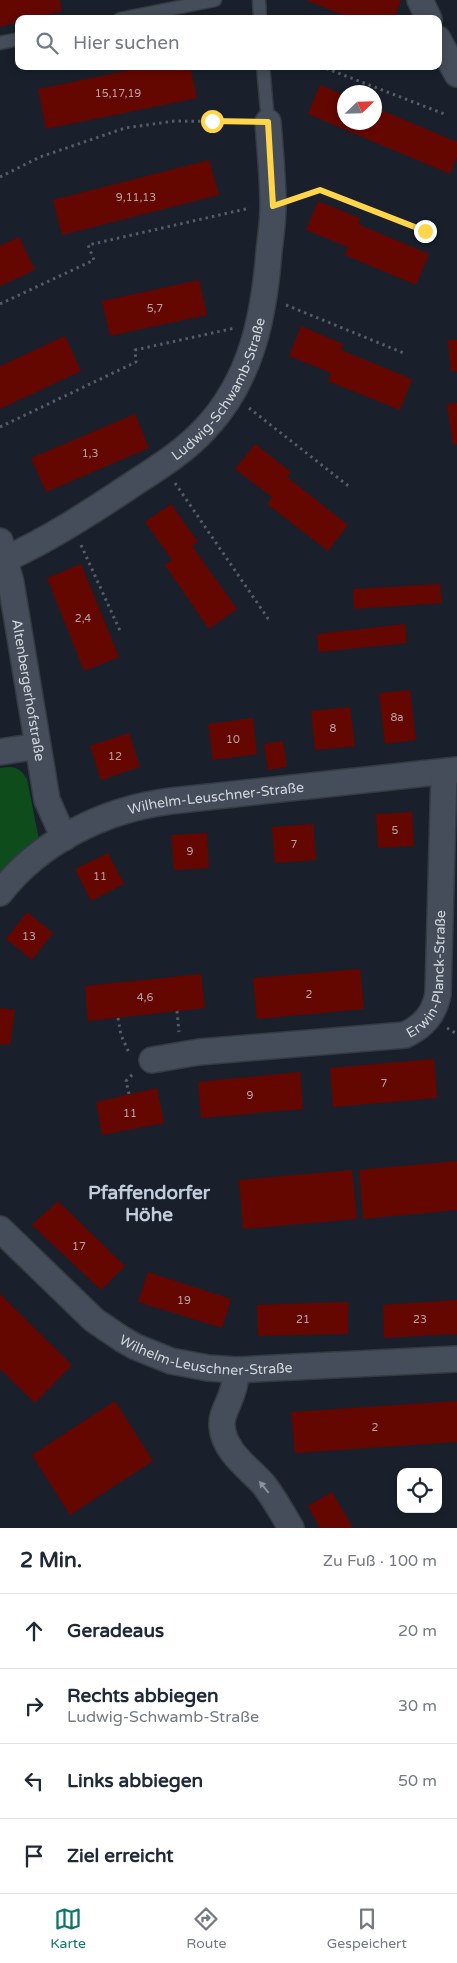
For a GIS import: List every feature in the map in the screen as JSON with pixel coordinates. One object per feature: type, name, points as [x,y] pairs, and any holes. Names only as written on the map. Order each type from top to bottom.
[{"type":"street","points":[[420,0],[427,15]]},
{"type":"street","points":[[442,46],[457,74]]},
{"type":"street","name":"Ludwig-Schwamb-Straße","points":[[3,550],[42,541],[72,524],[162,465],[205,429],[232,395],[246,369],[260,323],[265,296],[273,204],[268,122]]},
{"type":"street","name":"Altenbergerhofstraße","points":[[3,550],[47,800],[64,838]]},
{"type":"street","points":[[0,752],[38,746]]},
{"type":"street","name":"Wilhelm-Leuschner-Straße","points":[[0,893],[34,858],[64,838],[117,812],[149,804],[450,771]]},
{"type":"street","name":"Erwin-Planck-Straße","points":[[143,1060],[199,1052],[405,1035],[419,1028],[436,1006],[438,994],[450,771]]},
{"type":"street","name":"Wilhelm-Leuschner-Straße","points":[[0,1229],[94,1320],[136,1347],[171,1361],[208,1368],[236,1370],[457,1359]]},
{"type":"street","points":[[236,1370],[234,1389],[223,1416],[224,1437],[236,1457],[264,1486],[291,1528]]},
{"type":"lane","points":[[140,15],[215,0]]},
{"type":"lane","points":[[259,0],[260,15]]},
{"type":"lane","points":[[0,43],[15,40]]},
{"type":"lane","points":[[263,70],[268,122]]},
{"type":"path","points":[[330,70],[447,115]]},
{"type":"path","points":[[0,177],[40,157],[125,128],[175,121],[268,122]]},
{"type":"path","points":[[0,304],[94,260],[88,245],[273,204],[320,190],[425,231]]},
{"type":"path","points":[[265,296],[406,354]]},
{"type":"path","points":[[0,427],[136,362],[135,350],[260,323]]},
{"type":"path","points":[[232,395],[351,488]]},
{"type":"path","points":[[162,465],[269,620]]},
{"type":"path","points":[[72,524],[121,633]]},
{"type":"path","points":[[177,1012],[179,1025]]},
{"type":"path","points":[[118,1018],[129,1053],[143,1060]]},
{"type":"green space","points":[[8,767],[19,770],[27,779],[39,840],[8,863],[0,872],[0,768]]},
{"type":"building","points":[[0,0],[60,0],[62,11],[47,15],[15,15],[15,23],[0,27]]},
{"type":"building","points":[[306,0],[401,0],[395,15],[343,15]]},
{"type":"building","points":[[131,70],[191,70],[197,98],[46,129],[38,89]]},
{"type":"building","points":[[320,85],[337,92],[337,126],[308,114]]},
{"type":"building","points":[[382,110],[457,142],[457,157],[450,174],[346,130],[382,130]]},
{"type":"building","points":[[209,160],[219,195],[62,235],[53,200]]},
{"type":"building","points":[[318,201],[360,218],[358,224],[429,254],[416,285],[345,255],[348,247],[306,230]]},
{"type":"building","points":[[19,237],[35,270],[0,286],[0,246]]},
{"type":"building","points":[[199,280],[207,315],[110,336],[102,301]]},
{"type":"building","points":[[301,326],[343,344],[341,350],[412,379],[400,410],[328,381],[331,373],[289,356]]},
{"type":"building","points":[[65,336],[81,371],[0,409],[0,366]]},
{"type":"building","points":[[448,340],[457,340],[457,371],[451,372]]},
{"type":"building","points":[[457,403],[457,444],[453,445],[447,404]]},
{"type":"building","points":[[135,414],[149,448],[46,492],[31,458]]},
{"type":"building","points":[[255,444],[291,472],[287,477],[348,525],[328,551],[267,504],[272,497],[235,469]]},
{"type":"building","points":[[171,504],[198,542],[192,546],[237,609],[209,629],[165,565],[172,560],[145,522]]},
{"type":"building","points":[[81,564],[119,657],[84,671],[47,578]]},
{"type":"building","points":[[440,584],[442,603],[354,609],[353,589]]},
{"type":"building","points":[[405,624],[407,643],[319,652],[317,634]]},
{"type":"building","points":[[410,690],[416,740],[385,744],[379,693]]},
{"type":"building","points":[[350,707],[355,746],[315,750],[311,711]]},
{"type":"building","points":[[253,718],[257,754],[213,760],[208,724]]},
{"type":"building","points":[[129,733],[140,767],[101,780],[90,746]]},
{"type":"building","points":[[283,741],[287,767],[268,770],[264,744]]},
{"type":"building","points":[[412,812],[414,846],[378,848],[376,814]]},
{"type":"building","points":[[313,824],[316,860],[275,863],[272,827]]},
{"type":"building","points":[[207,833],[209,868],[174,870],[171,835]]},
{"type":"building","points":[[108,853],[124,884],[91,901],[75,869]]},
{"type":"building","points":[[27,912],[53,933],[32,960],[6,939]]},
{"type":"building","points":[[360,969],[364,1009],[257,1019],[253,978]]},
{"type":"building","points":[[201,974],[205,1008],[88,1021],[85,986]]},
{"type":"building","points":[[0,1008],[15,1010],[10,1045],[0,1044]]},
{"type":"building","points":[[434,1059],[437,1098],[333,1107],[330,1068]]},
{"type":"building","points":[[300,1072],[303,1109],[201,1118],[198,1082]]},
{"type":"building","points":[[157,1088],[164,1123],[102,1135],[96,1102]]},
{"type":"building","points":[[457,1161],[457,1210],[363,1219],[359,1170]]},
{"type":"building","points":[[352,1170],[357,1219],[243,1229],[239,1180]]},
{"type":"building","points":[[58,1201],[125,1266],[101,1290],[32,1225]]},
{"type":"building","points":[[148,1272],[231,1299],[222,1328],[138,1302]]},
{"type":"building","points":[[0,1294],[72,1365],[35,1403],[0,1369]]},
{"type":"building","points":[[457,1300],[457,1334],[384,1338],[383,1305]]},
{"type":"building","points":[[348,1302],[348,1334],[258,1336],[257,1305]]},
{"type":"building","points":[[115,1401],[153,1461],[70,1515],[32,1455]]},
{"type":"building","points":[[457,1401],[457,1442],[295,1453],[291,1412]]},
{"type":"building","points":[[332,1492],[353,1528],[320,1528],[308,1506]]},
{"type":"district","name":"Pfaffendorfer Höhe","points":[[149,1203]]},
{"type":"route","points":[[212,121],[268,122],[273,206],[320,190],[425,231]]}]
